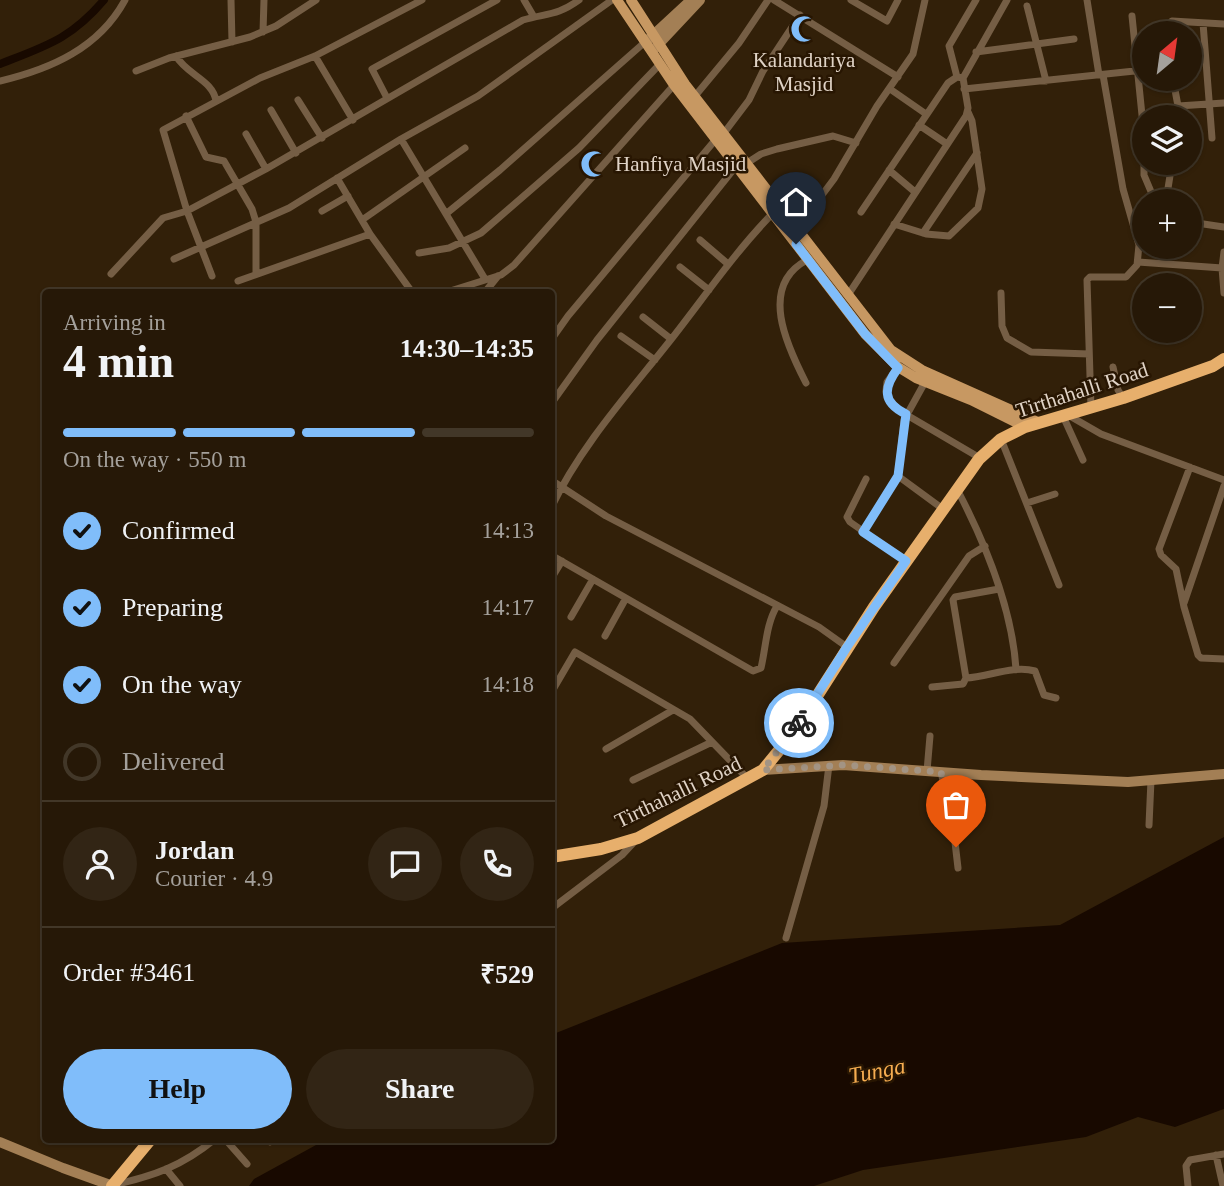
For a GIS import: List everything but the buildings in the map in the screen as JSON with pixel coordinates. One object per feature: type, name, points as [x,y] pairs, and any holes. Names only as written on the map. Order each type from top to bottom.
[{"type":"highway","name":"Tirthahalli Road","points":[[555,856],[601,849],[638,838],[763,770],[794,732],[847,647],[943,509],[980,458],[1001,439],[1038,422],[1123,398],[1220,364]]},
{"type":"highway","points":[[113,1186],[148,1143]]},
{"type":"main road","points":[[615,0],[695,96],[720,136]]},
{"type":"main road","points":[[631,0],[660,64],[674,85],[797,227],[883,340],[909,363],[1038,422]]},
{"type":"main road","points":[[742,164],[773,214],[807,260],[865,334],[898,368],[1025,427]]},
{"type":"street","points":[[0,81],[62,60],[84,48],[96,38],[125,0]]},
{"type":"street","points":[[231,0],[232,42]]},
{"type":"street","points":[[263,32],[264,0]]},
{"type":"street","points":[[136,71],[176,56],[263,32],[316,0]]},
{"type":"street","points":[[212,276],[187,211],[163,133],[167,126],[260,78],[315,56],[422,0]]},
{"type":"street","points":[[387,98],[372,69],[497,0]]},
{"type":"street","points":[[524,0],[534,17]]},
{"type":"street","points":[[111,274],[159,220],[187,211],[296,153],[523,20],[554,15],[579,0]]},
{"type":"street","points":[[174,259],[289,208],[488,89],[615,0]]},
{"type":"street","points":[[652,43],[691,0]]},
{"type":"street","points":[[447,213],[700,0]]},
{"type":"street","points":[[695,96],[739,43],[768,0]]},
{"type":"street","points":[[774,0],[898,77]]},
{"type":"street","points":[[852,0],[887,21],[898,0]]},
{"type":"street","points":[[797,227],[834,179],[913,54],[925,0]]},
{"type":"street","points":[[894,224],[923,233],[949,236],[978,208],[982,189],[972,121],[960,77],[949,52],[949,46],[976,0]]},
{"type":"street","points":[[861,212],[948,83],[960,77],[1007,0]]},
{"type":"street","points":[[1087,0],[1123,189],[1132,217]]},
{"type":"street","points":[[1027,6],[1046,81]]},
{"type":"street","points":[[555,334],[749,100],[763,71],[800,15]]},
{"type":"street","points":[[1132,16],[1133,21]]},
{"type":"street","points":[[1212,138],[1203,23],[1224,24]]},
{"type":"street","points":[[976,52],[1074,39]]},
{"type":"street","points":[[176,56],[192,75],[212,87],[216,101]]},
{"type":"street","points":[[315,56],[354,120]]},
{"type":"street","points":[[419,253],[449,248],[481,233],[579,148],[660,64]]},
{"type":"street","points":[[964,89],[1132,71]]},
{"type":"street","points":[[487,289],[499,275],[514,265],[674,85]]},
{"type":"street","points":[[890,89],[926,114]]},
{"type":"street","points":[[1143,91],[1144,174],[1150,189]]},
{"type":"street","points":[[298,100],[322,138]]},
{"type":"street","points":[[1200,105],[1224,103]]},
{"type":"street","points":[[271,110],[296,153]]},
{"type":"street","points":[[848,295],[968,112]]},
{"type":"street","points":[[186,116],[206,157],[224,161],[236,185],[246,196],[256,222],[256,273]]},
{"type":"street","points":[[919,125],[947,144]]},
{"type":"street","points":[[246,134],[266,169]]},
{"type":"street","points":[[555,399],[597,341],[742,164],[777,149],[833,136],[856,143]]},
{"type":"street","points":[[401,139],[485,279]]},
{"type":"street","points":[[362,220],[465,148]]},
{"type":"street","points":[[923,233],[977,152]]},
{"type":"street","points":[[889,170],[915,192]]},
{"type":"street","points":[[337,178],[370,234],[410,289]]},
{"type":"street","points":[[322,211],[348,196]]},
{"type":"street","points":[[555,500],[605,423],[745,242],[773,214]]},
{"type":"street","points":[[1202,224],[1224,227]]},
{"type":"street","points":[[238,281],[370,234]]},
{"type":"street","points":[[700,240],[728,264]]},
{"type":"street","points":[[1224,253],[1224,293]]},
{"type":"street","points":[[1091,408],[1087,280],[1090,277],[1126,277],[1134,270],[1138,259]]},
{"type":"street","points":[[806,383],[787,342],[780,311],[783,286],[793,268],[807,260]]},
{"type":"street","points":[[1138,262],[1222,268]]},
{"type":"street","points":[[680,267],[709,290]]},
{"type":"street","points":[[456,289],[499,275]]},
{"type":"street","points":[[1000,293],[1002,326],[1007,338],[1031,352],[1089,354]]},
{"type":"street","points":[[643,317],[671,339]]},
{"type":"street","points":[[621,336],[655,360]]},
{"type":"street","points":[[1113,367],[1118,390],[1123,398]]},
{"type":"street","points":[[898,368],[887,382],[889,399],[900,411],[980,458]]},
{"type":"street","points":[[863,532],[898,476],[906,414],[925,382]]},
{"type":"street","points":[[1065,416],[1083,460]]},
{"type":"street","points":[[1065,416],[1101,434],[1224,480]]},
{"type":"street","points":[[1001,439],[1059,585]]},
{"type":"street","points":[[1190,467],[1159,549],[1161,555],[1176,569],[1198,655],[1201,658],[1224,659]]},
{"type":"street","points":[[898,476],[943,509]]},
{"type":"street","points":[[866,479],[847,516],[850,522],[863,532],[906,561]]},
{"type":"street","points":[[555,483],[606,516],[819,627],[847,647]]},
{"type":"street","points":[[1184,604],[1224,486]]},
{"type":"street","points":[[958,491],[985,546],[999,589],[1016,669]]},
{"type":"street","points":[[1027,503],[1055,494]]},
{"type":"street","points":[[894,663],[969,556],[985,546]]},
{"type":"street","points":[[555,557],[756,672],[761,668],[769,622],[776,606]]},
{"type":"street","points":[[555,572],[562,561]]},
{"type":"street","points":[[571,617],[593,579]]},
{"type":"street","points":[[932,687],[963,684],[966,678],[953,600],[955,597],[999,589]]},
{"type":"street","points":[[605,636],[626,598]]},
{"type":"street","points":[[555,686],[575,652],[695,724],[748,779]]},
{"type":"street","points":[[966,678],[1016,669],[1035,671],[1044,695],[1056,698]]},
{"type":"street","points":[[606,748],[673,710]]},
{"type":"street","points":[[927,771],[930,736]]},
{"type":"street","points":[[633,780],[712,742]]},
{"type":"street","points":[[763,770],[829,765],[1128,782],[1224,774]]},
{"type":"street","points":[[786,938],[824,806],[829,765]]},
{"type":"street","points":[[941,772],[953,825],[958,868]]},
{"type":"street","points":[[1149,825],[1151,780]]},
{"type":"street","points":[[555,906],[622,855],[638,838]]},
{"type":"street","points":[[0,1142],[113,1186],[183,1163],[210,1143]]},
{"type":"street","points":[[229,1143],[247,1164]]},
{"type":"street","points":[[1188,1186],[1190,1160],[1220,1155],[1223,1186]]},
{"type":"street","points":[[166,1169],[180,1186]]},
{"type":"water","name":"Tunga","points":[[1224,837],[1224,1109],[1175,1127],[1138,1117],[1086,1137],[863,1170],[814,1186],[249,1186],[254,1179],[320,1143],[555,1143],[555,1033],[782,943],[1060,925]]},
{"type":"waterway","points":[[0,64],[69,33],[104,0]]},
{"type":"way so far","points":[[799,723],[763,770],[844,765],[941,772],[956,847]]},
{"type":"place","name":"Kalandariya Masjid","points":[[804,29]]},
{"type":"place","name":"Hanfiya Masjid","points":[[594,164]]},
{"type":"route","points":[[796,244],[865,334],[898,368],[887,382],[886,391],[889,399],[906,414],[898,476],[863,532],[906,561],[799,723]]}]
